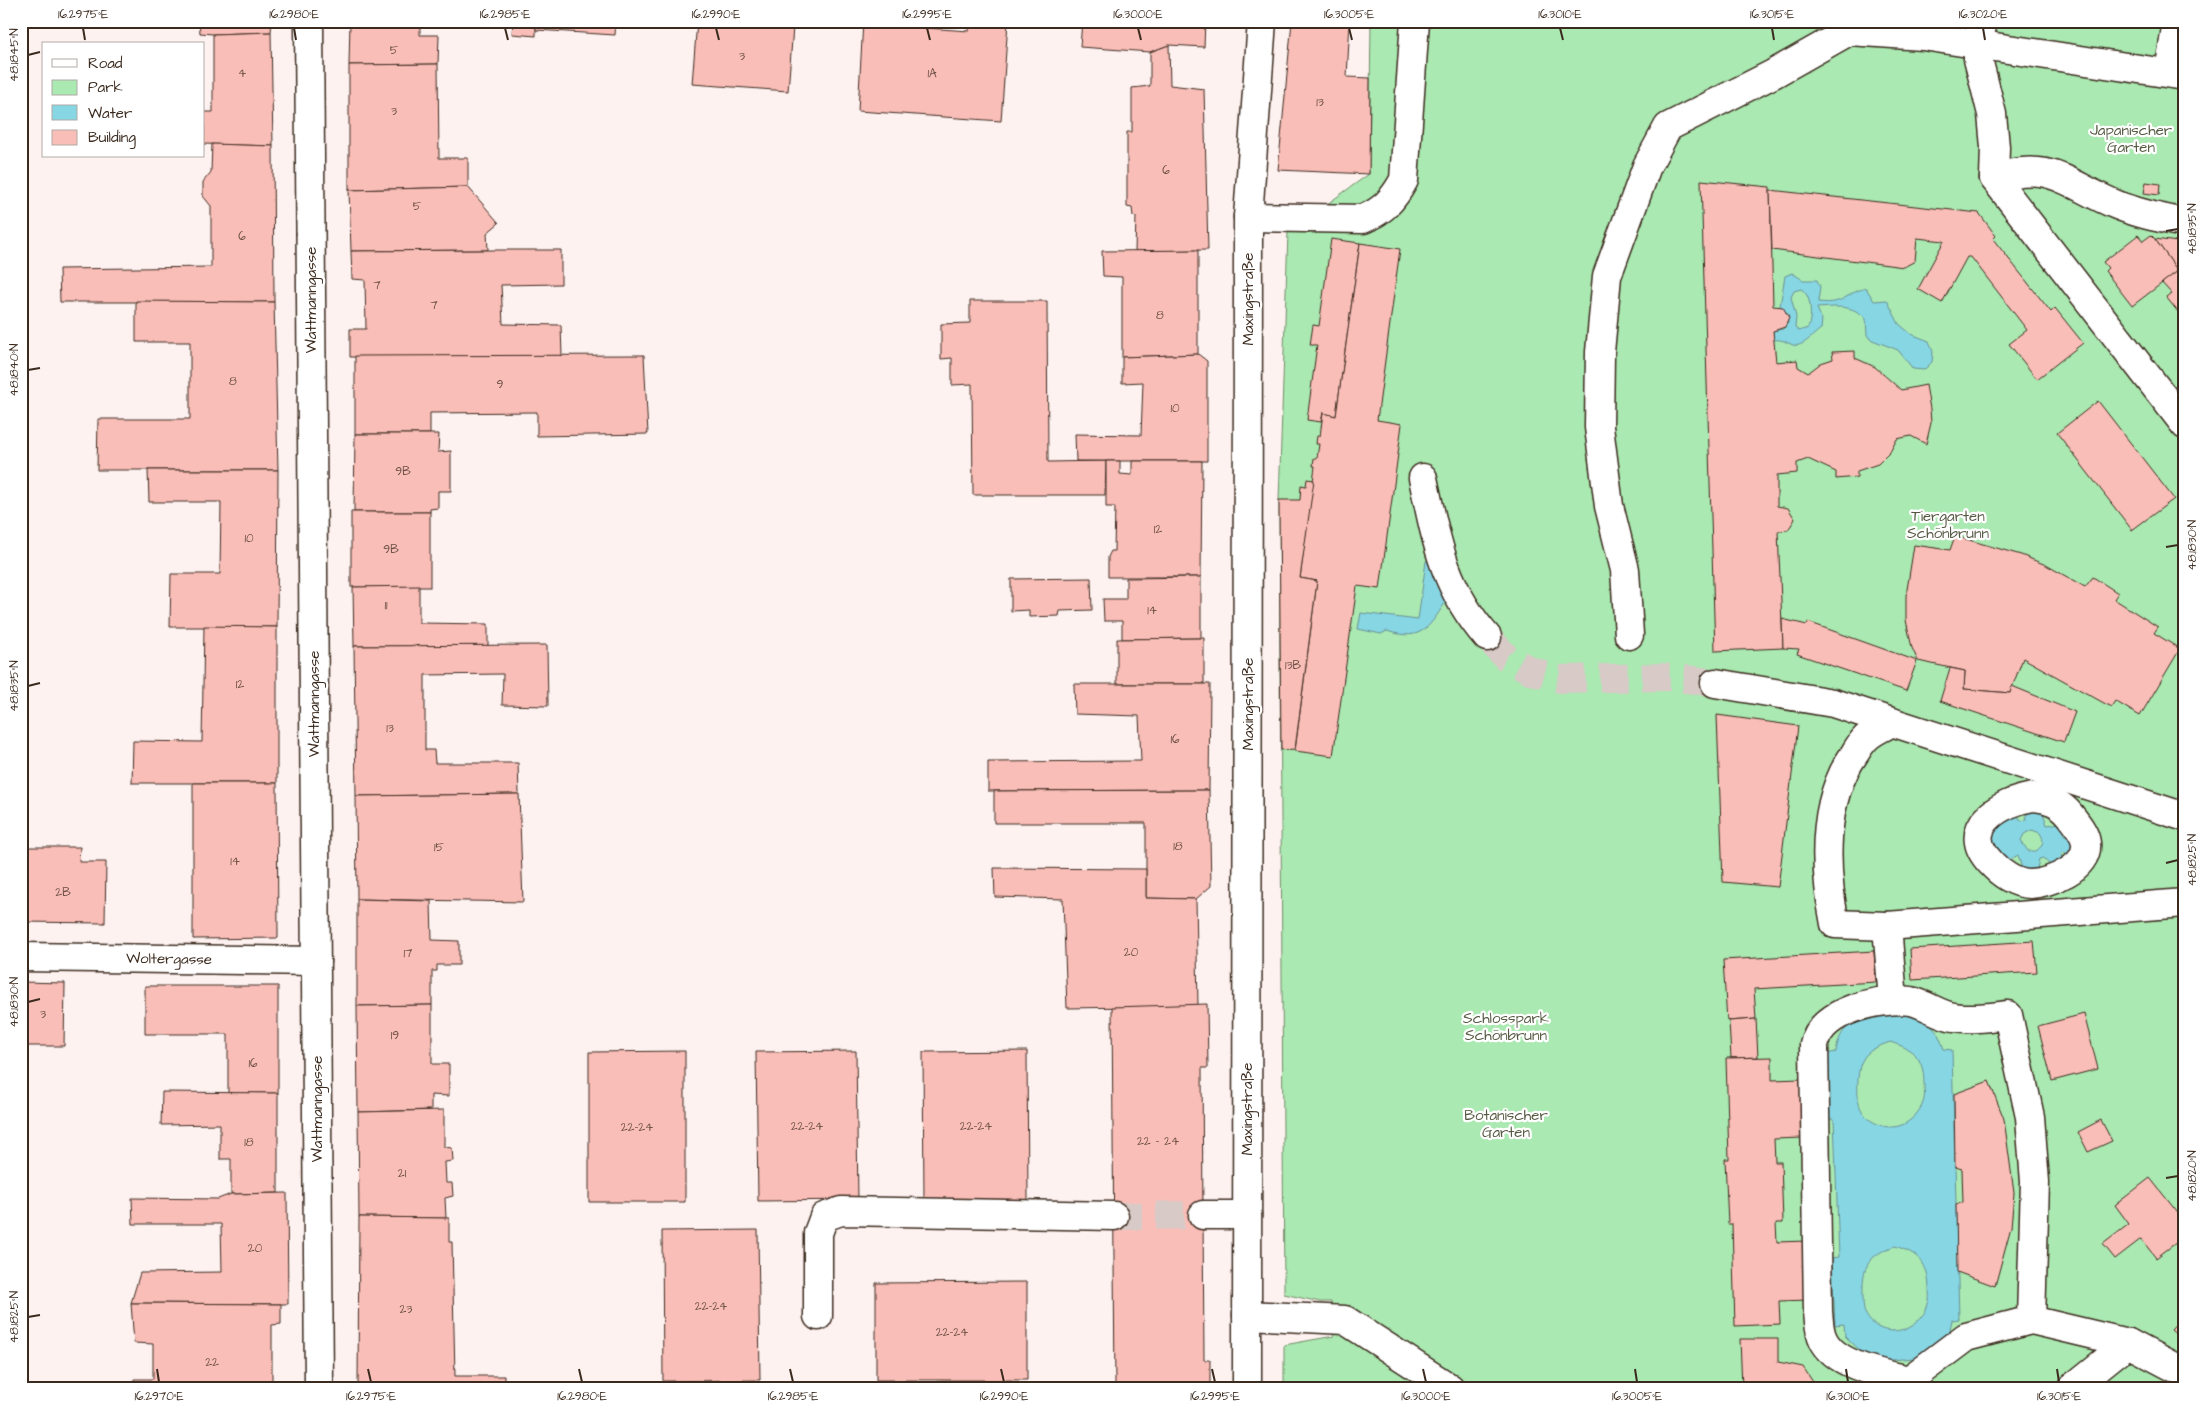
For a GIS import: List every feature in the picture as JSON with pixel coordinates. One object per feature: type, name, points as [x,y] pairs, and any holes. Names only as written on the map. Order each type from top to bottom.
[{"type":"street","name":"Wattmanngasse","points":[[309,21],[319,1388]]},
{"type":"street","name":"Maxingstraße","points":[[1247,1388],[1248,217],[1262,21]]},
{"type":"street","points":[[1248,217],[1363,219],[1380,212],[1395,196],[1404,180],[1415,21]]},
{"type":"street","points":[[1629,635],[1625,570],[1610,506],[1599,427],[1600,352],[1608,276],[1647,166],[1668,126],[1773,74],[1849,31],[1923,36],[1980,32],[2177,74],[2177,21]]},
{"type":"street","points":[[1980,32],[1978,60],[1992,114],[1995,147],[1994,178],[2185,425]]},
{"type":"street","points":[[1994,178],[2015,172],[2051,173],[2074,182],[2116,204],[2150,216],[2185,223]]},
{"type":"street","points":[[1423,478],[1445,570],[1476,624],[1487,637]]},
{"type":"street","points":[[1716,683],[1833,703],[1892,722],[2049,785],[2185,817]]},
{"type":"street","points":[[1892,722],[1866,738],[1846,766],[1837,787],[1831,818],[1827,873],[1835,924],[1887,926],[2185,903]]},
{"type":"street","points":[[2049,785],[2056,802],[2074,820],[2086,841],[2086,850],[2082,859],[2067,872],[2029,884],[2014,880],[1999,871],[1987,859],[1979,844],[1980,824],[2004,806],[2049,785]]},
{"type":"street","points":[[2029,884],[2030,916]]},
{"type":"street","points":[[1887,926],[1893,1000]]},
{"type":"street","name":"Woltergasse","points":[[21,957],[316,961]]},
{"type":"street","points":[[2031,1320],[2035,1182],[2030,1117],[2008,1015],[1975,1018],[1954,1017],[1914,1002],[1893,1000],[1868,1004],[1838,1016],[1822,1028],[1815,1040],[1819,1324],[1823,1340],[1837,1354],[1861,1368],[1919,1384],[1966,1337],[2031,1320],[2128,1343],[2185,1373]]},
{"type":"street","points":[[818,1316],[818,1233],[824,1217],[842,1211],[1114,1216]]},
{"type":"street","points":[[1203,1215],[1247,1215]]},
{"type":"street","points":[[1247,1315],[1346,1320],[1450,1388]]},
{"type":"street","points":[[2072,1388],[2128,1343]]},
{"type":"street","points":[[2101,1388],[2128,1343]]},
{"type":"green space","points":[[1371,21],[2185,21],[2185,1388],[1284,1388],[1284,1345],[1334,1336],[1331,1302],[1320,1302],[1284,1294],[1279,500],[1288,232],[1369,174]]},
{"type":"water","points":[[1792,273],[1803,280],[1817,280],[1820,287],[1818,302],[1834,302],[1866,288],[1874,301],[1887,300],[1899,324],[1911,334],[1929,341],[1933,352],[1932,362],[1924,370],[1913,369],[1898,350],[1870,339],[1867,335],[1866,319],[1861,314],[1844,308],[1817,308],[1822,320],[1821,329],[1800,344],[1793,345],[1782,340],[1774,340],[1773,331],[1783,329],[1788,323],[1788,314],[1780,306],[1785,276]],"holes":[[[1801,289],[1805,292],[1809,301],[1810,318],[1808,328],[1799,331],[1795,328],[1796,317],[1791,297],[1794,291]]]},
{"type":"water","points":[[1432,560],[1449,597],[1425,629],[1410,635],[1387,631],[1381,634],[1358,629],[1361,613],[1418,620],[1426,561]]},
{"type":"water","points":[[2030,810],[2043,813],[2047,825],[2060,823],[2064,828],[2064,835],[2069,835],[2077,843],[2069,854],[2062,852],[2061,860],[2050,865],[2043,858],[2039,859],[2037,869],[2029,872],[2022,869],[2018,855],[2008,861],[1995,850],[1990,826],[2017,814],[2021,821],[2026,820],[2027,813]],"holes":[[[2032,830],[2040,833],[2043,841],[2042,845],[2036,851],[2028,851],[2021,841],[2024,834]]]},
{"type":"water","points":[[1894,1014],[1927,1021],[1936,1031],[1944,1049],[1952,1050],[1959,1319],[1952,1320],[1948,1338],[1933,1352],[1914,1358],[1891,1360],[1868,1358],[1845,1336],[1844,1324],[1835,1325],[1832,1258],[1839,1257],[1834,1119],[1828,1119],[1826,1054],[1836,1052],[1838,1041],[1843,1032],[1856,1021],[1873,1016]],"holes":[[[1890,1042],[1905,1048],[1916,1056],[1920,1061],[1924,1075],[1924,1097],[1920,1110],[1906,1123],[1894,1127],[1887,1127],[1869,1119],[1859,1105],[1858,1092],[1860,1065],[1864,1057],[1874,1049]],[[1895,1246],[1910,1252],[1921,1260],[1927,1272],[1929,1302],[1924,1314],[1909,1327],[1889,1331],[1880,1328],[1865,1313],[1863,1285],[1868,1263],[1878,1254]]]},
{"type":"building","points":[[199,21],[272,21],[271,32],[213,34],[200,33]]},
{"type":"building","points":[[350,21],[420,21],[420,35],[439,35],[438,64],[349,65]]},
{"type":"building","points":[[513,21],[536,21],[536,36],[512,34]]},
{"type":"building","points":[[536,21],[616,21],[615,35],[536,30]]},
{"type":"building","points":[[697,21],[793,27],[788,91],[692,84]]},
{"type":"building","points":[[863,21],[898,21],[898,26],[969,31],[970,21],[1008,22],[1001,121],[858,111]]},
{"type":"building","points":[[1082,21],[1205,21],[1204,47],[1169,45],[1150,52],[1080,47]]},
{"type":"building","points":[[1292,21],[1350,21],[1347,77],[1370,78],[1369,174],[1278,170]]},
{"type":"building","points":[[271,32],[273,146],[205,144],[205,112],[213,112],[213,34]]},
{"type":"building","points":[[1169,45],[1170,85],[1204,89],[1208,250],[1135,251],[1136,217],[1133,216],[1132,208],[1127,207],[1127,132],[1132,132],[1132,88],[1150,86],[1150,52]]},
{"type":"building","points":[[438,64],[439,158],[468,158],[468,187],[349,190],[349,65]]},
{"type":"building","points":[[212,144],[273,146],[274,302],[60,302],[59,269],[211,267],[211,206],[203,196],[203,182],[211,172]]},
{"type":"building","points":[[1701,180],[1770,187],[1773,306],[1783,307],[1789,318],[1785,327],[1773,331],[1776,362],[1797,360],[1798,367],[1808,373],[1821,363],[1833,359],[1832,352],[1855,351],[1855,358],[1875,367],[1901,390],[1926,385],[1931,423],[1926,444],[1911,436],[1897,439],[1890,452],[1878,464],[1857,471],[1857,477],[1836,479],[1836,472],[1808,459],[1797,463],[1797,473],[1777,475],[1777,506],[1788,508],[1795,519],[1788,530],[1778,531],[1783,648],[1715,651]]},
{"type":"building","points":[[2146,182],[2160,184],[2159,195],[2144,193]]},
{"type":"building","points":[[468,187],[499,223],[487,233],[488,250],[351,251],[349,190]]},
{"type":"building","points":[[1770,190],[1979,213],[1996,236],[1993,239],[2051,312],[2055,308],[2083,343],[2037,379],[2009,344],[2027,330],[1971,257],[1967,257],[1942,303],[1918,289],[1944,241],[1917,238],[1915,261],[1904,267],[1772,250]]},
{"type":"building","points":[[2138,235],[2143,241],[2151,235],[2178,271],[2132,306],[2105,271],[2108,268],[2103,262]]},
{"type":"building","points":[[1331,239],[1360,243],[1336,416],[1323,413],[1321,422],[1307,420],[1317,345],[1310,345],[1313,325],[1319,326]]},
{"type":"building","points":[[2155,239],[2185,243],[2185,317],[2183,318],[2166,297],[2171,293],[2162,283],[2178,271]]},
{"type":"building","points":[[1360,243],[1400,249],[1377,420],[1402,424],[1380,589],[1357,586],[1333,756],[1295,751],[1317,581],[1300,578],[1315,466],[1313,466],[1314,458],[1317,458],[1319,444],[1316,444],[1317,436],[1320,436],[1323,413],[1336,416]]},
{"type":"building","points":[[561,250],[561,284],[501,285],[503,324],[561,325],[562,356],[350,357],[350,329],[366,329],[365,280],[352,279],[351,251]]},
{"type":"building","points":[[1198,250],[1198,354],[1122,357],[1122,277],[1103,276],[1102,251]]},
{"type":"building","points":[[136,301],[274,302],[278,470],[97,470],[98,419],[190,419],[190,342],[136,342]]},
{"type":"building","points":[[970,301],[1047,301],[1048,462],[1106,461],[1105,495],[973,495],[972,384],[952,385],[952,358],[941,359],[941,324],[970,323]]},
{"type":"building","points":[[1198,354],[1207,361],[1207,461],[1076,461],[1075,434],[1141,435],[1143,382],[1122,383],[1122,357]]},
{"type":"building","points":[[644,355],[648,434],[537,436],[537,412],[430,413],[430,434],[355,434],[355,356]]},
{"type":"building","points":[[2098,401],[2174,499],[2132,530],[2057,433]]},
{"type":"building","points":[[355,434],[439,434],[438,452],[451,451],[451,491],[438,491],[438,508],[430,509],[430,512],[354,512]]},
{"type":"building","points":[[1106,461],[1120,461],[1120,474],[1132,475],[1132,461],[1202,461],[1201,577],[1108,577],[1108,557],[1111,551],[1114,551],[1115,507],[1106,507]]},
{"type":"building","points":[[148,470],[278,470],[277,627],[170,627],[171,574],[220,574],[221,502],[149,502]]},
{"type":"building","points":[[1307,479],[1314,480],[1300,578],[1317,581],[1295,749],[1281,750],[1279,500],[1300,500],[1301,485],[1306,486]]},
{"type":"building","points":[[351,512],[430,512],[430,587],[351,587]]},
{"type":"building","points":[[1955,536],[2021,555],[2046,565],[2085,587],[2093,577],[2118,593],[2114,599],[2158,627],[2154,633],[2180,649],[2140,716],[2115,701],[2111,707],[2023,658],[2010,693],[1964,689],[1965,671],[1918,661],[1912,648],[1906,620],[1906,596],[1914,545],[1950,550]]},
{"type":"building","points":[[1201,577],[1201,638],[1122,639],[1122,621],[1104,621],[1103,599],[1126,599],[1126,578]]},
{"type":"building","points":[[1091,578],[1092,610],[1060,611],[1059,616],[1029,617],[1029,610],[1011,611],[1011,579]]},
{"type":"building","points":[[419,586],[419,623],[488,624],[488,646],[354,646],[353,587]]},
{"type":"building","points":[[1782,619],[1807,625],[1808,622],[1917,661],[1906,691],[1797,654],[1799,649],[1783,648]]},
{"type":"building","points":[[204,626],[277,627],[277,783],[132,783],[133,741],[202,742]]},
{"type":"building","points":[[1204,638],[1204,684],[1117,684],[1117,639]]},
{"type":"building","points":[[547,645],[548,706],[502,705],[503,674],[425,675],[425,750],[434,750],[435,763],[518,763],[519,794],[356,796],[354,646]]},
{"type":"building","points":[[1950,668],[1965,671],[1964,689],[2010,693],[2012,686],[2075,712],[2064,742],[1940,701]]},
{"type":"building","points":[[1074,684],[1210,684],[1209,790],[988,791],[988,762],[1141,761],[1139,716],[1075,714]]},
{"type":"building","points":[[1717,715],[1798,726],[1778,887],[1723,882]]},
{"type":"building","points":[[193,783],[277,783],[278,938],[193,939]]},
{"type":"building","points":[[1209,790],[1211,886],[1196,899],[1146,898],[1146,823],[994,823],[994,791]]},
{"type":"building","points":[[519,794],[523,902],[357,899],[356,796]]},
{"type":"building","points":[[21,847],[80,847],[79,862],[106,862],[105,923],[21,922]]},
{"type":"building","points":[[994,868],[1146,869],[1146,898],[1196,899],[1198,1006],[1067,1008],[1063,899],[995,897]]},
{"type":"building","points":[[357,899],[431,901],[432,940],[459,941],[459,965],[437,965],[437,971],[432,971],[432,1005],[357,1006]]},
{"type":"building","points":[[2034,941],[2037,972],[1912,980],[1910,949]]},
{"type":"building","points":[[1874,951],[1876,982],[1754,989],[1756,1019],[1727,1021],[1723,960]]},
{"type":"building","points":[[21,982],[65,983],[64,1046],[21,1046]]},
{"type":"building","points":[[145,986],[278,986],[278,1093],[228,1093],[228,1034],[145,1034]]},
{"type":"building","points":[[1207,1004],[1208,1068],[1202,1068],[1204,1360],[1210,1360],[1210,1388],[1115,1388],[1112,1007]]},
{"type":"building","points":[[432,1005],[432,1064],[449,1064],[449,1096],[431,1095],[431,1110],[358,1112],[357,1006]]},
{"type":"building","points":[[2084,1014],[2098,1069],[2052,1081],[2038,1026]]},
{"type":"building","points":[[1756,1019],[1758,1057],[1731,1058],[1729,1021]]},
{"type":"building","points":[[685,1051],[685,1202],[589,1202],[589,1052]]},
{"type":"building","points":[[856,1051],[858,1200],[758,1201],[756,1052]]},
{"type":"building","points":[[1027,1051],[1028,1200],[924,1201],[923,1052]]},
{"type":"building","points":[[1772,1057],[1772,1080],[1801,1079],[1803,1138],[1774,1139],[1775,1162],[1781,1162],[1783,1223],[1776,1223],[1777,1242],[1807,1241],[1808,1300],[1779,1301],[1780,1324],[1735,1326],[1732,1224],[1728,1224],[1725,1159],[1729,1159],[1726,1058]]},
{"type":"building","points":[[1989,1081],[2004,1119],[2014,1193],[2011,1227],[1995,1286],[1957,1272],[1956,1205],[1963,1202],[1962,1169],[1955,1167],[1954,1094]]},
{"type":"building","points":[[162,1092],[278,1093],[278,1193],[231,1194],[231,1159],[220,1159],[220,1124],[161,1125]]},
{"type":"building","points":[[444,1110],[444,1147],[452,1148],[453,1161],[445,1162],[446,1183],[452,1183],[453,1196],[445,1198],[446,1218],[359,1217],[358,1112]]},
{"type":"building","points":[[2101,1120],[2112,1141],[2088,1152],[2078,1132]]},
{"type":"building","points":[[2150,1178],[2185,1222],[2185,1236],[2156,1258],[2141,1239],[2115,1259],[2103,1244],[2129,1224],[2115,1205]]},
{"type":"building","points":[[287,1193],[288,1304],[131,1303],[140,1273],[222,1272],[221,1224],[133,1224],[132,1198],[218,1199],[231,1194]]},
{"type":"building","points":[[359,1217],[449,1218],[449,1242],[452,1242],[455,1376],[504,1376],[504,1388],[358,1388]]},
{"type":"building","points":[[758,1230],[760,1380],[663,1381],[662,1231]]},
{"type":"building","points":[[1027,1282],[1027,1380],[876,1380],[876,1283]]},
{"type":"building","points":[[131,1303],[281,1304],[281,1324],[272,1325],[272,1388],[134,1388],[134,1379],[153,1379],[153,1344],[134,1343]]},
{"type":"building","points":[[2185,1314],[2185,1341],[2171,1329]]},
{"type":"building","points":[[1740,1339],[1778,1339],[1778,1362],[1803,1367],[1815,1388],[1742,1388]]},
{"type":"tunnel","points":[[1487,637],[1506,657],[1532,671],[1560,679],[1673,677],[1715,683]]},
{"type":"tunnel","points":[[1114,1216],[1203,1215]]},
{"type":"park label","name":"Japanischer Garten","points":[[2131,138]]},
{"type":"park label","name":"Tiergarten Schönbrunn","points":[[1948,524]]},
{"type":"park label","name":"Schlosspark Schönbrunn","points":[[1506,1026]]},
{"type":"park label","name":"Botanischer Garten","points":[[1506,1124]]}]
